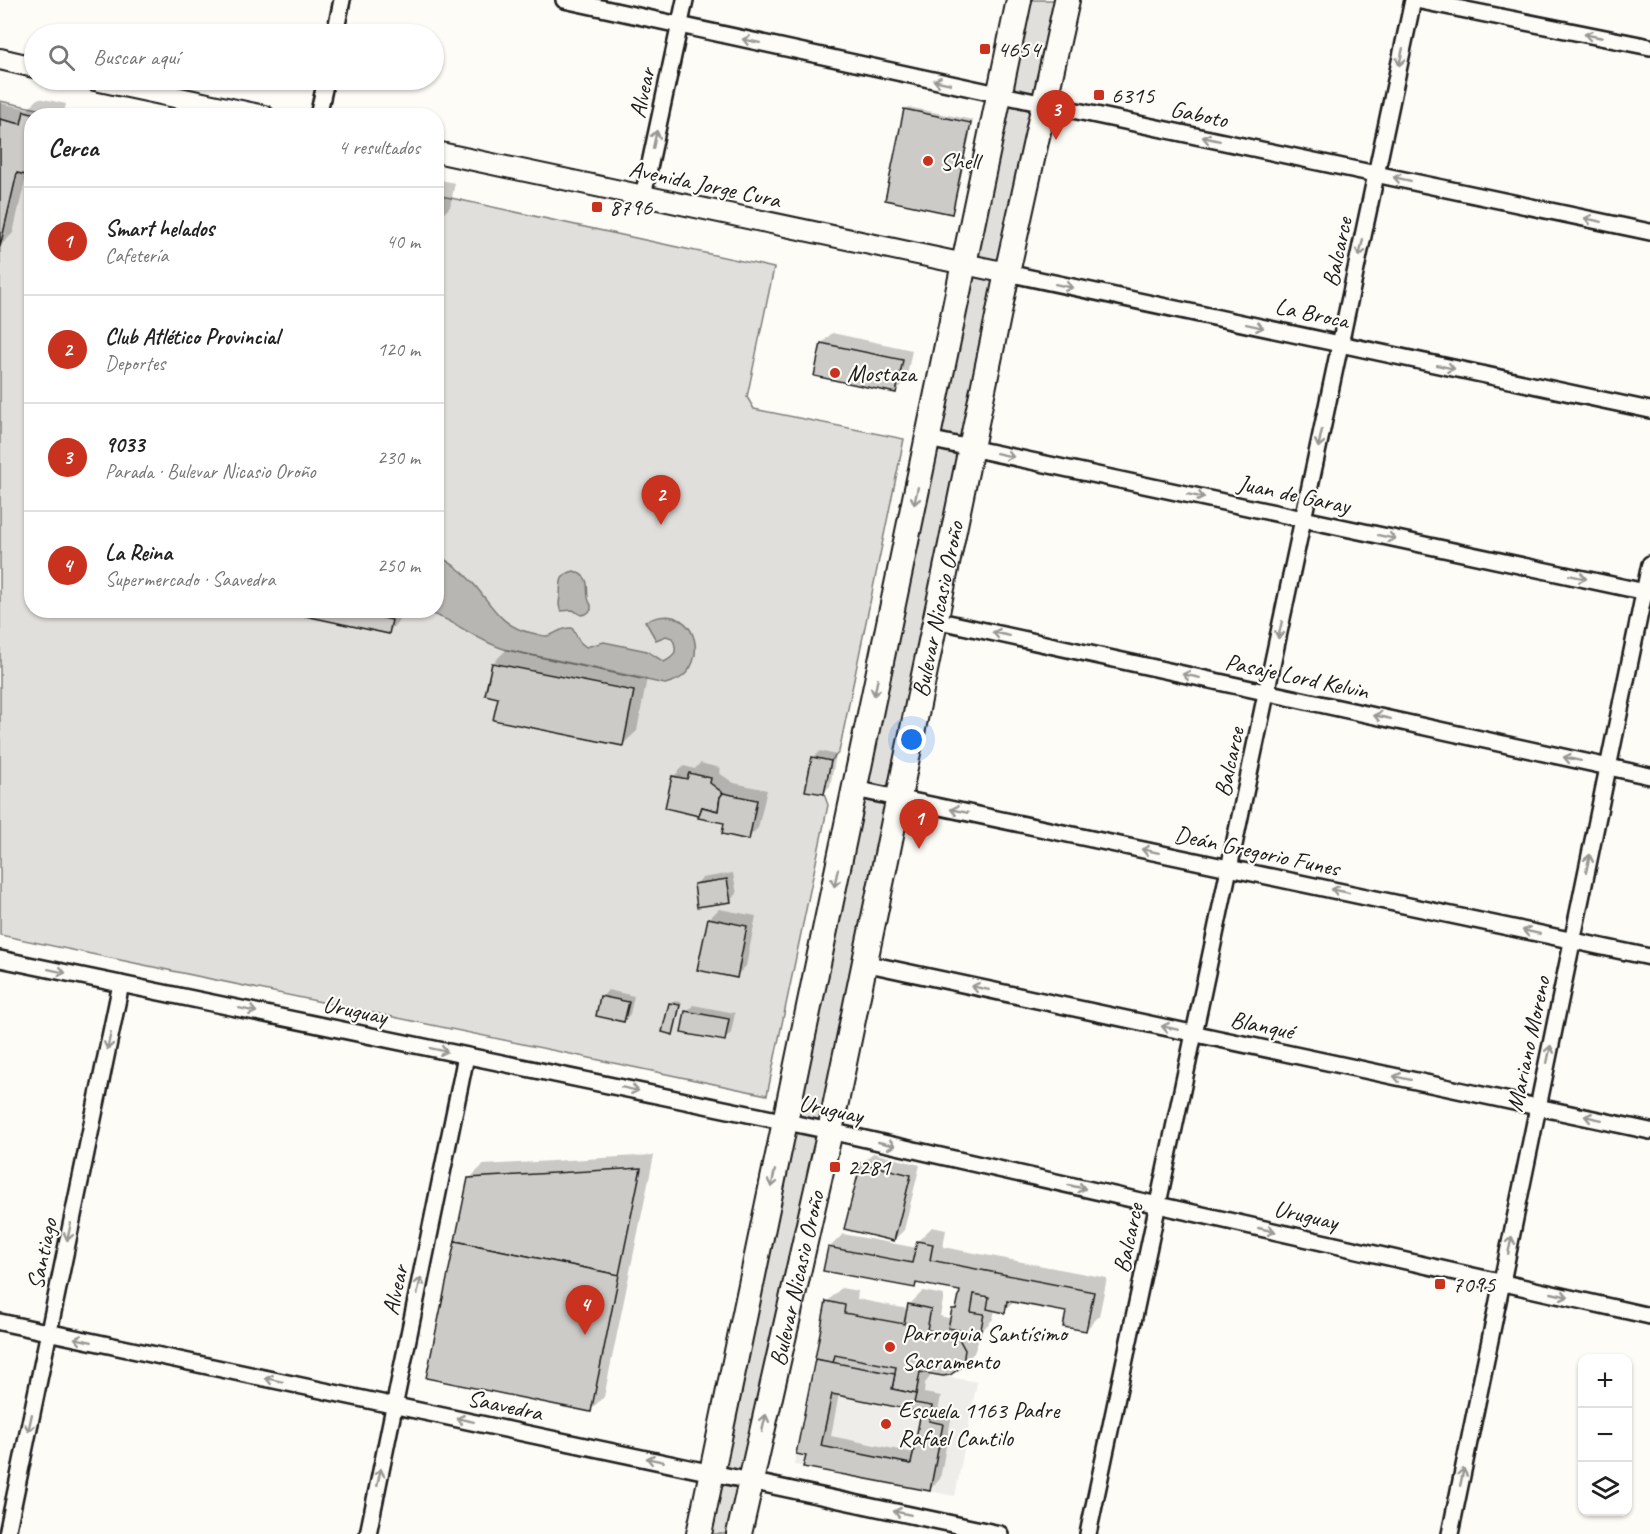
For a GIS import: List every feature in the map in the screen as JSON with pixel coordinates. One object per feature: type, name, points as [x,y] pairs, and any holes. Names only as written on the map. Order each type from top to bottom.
[{"type":"main road","name":"Bulevar Nicasio Oroño","points":[[699,1534],[1019,0]]},
{"type":"main road","name":"Bulevar Nicasio Oroño","points":[[739,1534],[830,1131],[1007,273],[1066,0]]},
{"type":"street","points":[[337,24],[342,0]]},
{"type":"street","name":"Gaboto","points":[[564,0],[999,95],[1650,232]]},
{"type":"street","name":"Alvear","points":[[643,196],[685,0]]},
{"type":"street","points":[[1415,0],[1650,47]]},
{"type":"street","name":"Balcarce","points":[[1088,1534],[1376,174],[1415,0]]},
{"type":"street","points":[[0,59],[24,65]]},
{"type":"street","points":[[142,90],[226,108]]},
{"type":"street","points":[[320,108],[324,90]]},
{"type":"street","name":"Avenida Jorge Cura","points":[[444,154],[964,265]]},
{"type":"street","name":"La Broca","points":[[964,265],[1650,410]]},
{"type":"street","name":"Juan de Garay","points":[[928,439],[1647,592]]},
{"type":"street","name":"Mariano Moreno","points":[[1450,1534],[1608,767],[1647,592],[1650,564]]},
{"type":"street","name":"Pasaje Lord Kelvin","points":[[935,620],[1650,776]]},
{"type":"street","name":"Deán Gregorio Funes","points":[[855,789],[1650,957]]},
{"type":"street","name":"Uruguay","points":[[0,959],[830,1131],[1650,1316]]},
{"type":"street","name":"Blanqué","points":[[864,963],[1650,1131]]},
{"type":"street","name":"Santiago","points":[[7,1534],[121,984]]},
{"type":"street","name":"Alvear","points":[[368,1534],[466,1056]]},
{"type":"street","name":"Saavedra","points":[[0,1322],[1000,1534]]},
{"type":"shaded area","points":[[1019,0],[1067,0],[739,1534],[699,1534]]},
{"type":"shaded area","points":[[0,101],[33,108],[24,108],[24,618],[444,618],[444,197],[774,268],[747,397],[754,409],[904,439],[839,752],[831,761],[824,794],[828,805],[767,1095],[0,935]]},
{"type":"shaded area","points":[[444,559],[463,572],[503,619],[521,630],[546,636],[572,628],[580,642],[586,647],[604,642],[647,651],[664,662],[675,652],[672,638],[666,636],[656,640],[645,621],[673,617],[682,621],[693,635],[695,653],[689,670],[682,677],[665,684],[507,650],[442,618]]},
{"type":"shaded area","points":[[574,571],[581,574],[587,582],[591,610],[586,614],[581,615],[573,610],[561,611],[559,607],[561,580],[565,575]]},
{"type":"shaded area","name":"Escuela 1163 Padre Rafael Cantilo","points":[[815,1359],[895,1374],[916,1393],[920,1372],[977,1382],[955,1496],[794,1465]]},
{"type":"building","name":"Shell","points":[[904,109],[971,123],[952,214],[885,200]]},
{"type":"building","points":[[24,111],[24,175],[17,173],[0,247],[0,119],[21,124]]},
{"type":"building","points":[[821,343],[903,360],[896,393],[814,376]]},
{"type":"building","points":[[315,618],[383,618],[392,620],[389,634]]},
{"type":"building","points":[[492,663],[634,691],[623,746],[493,720],[498,698],[485,695]]},
{"type":"building","points":[[812,757],[831,761],[824,794],[805,791]]},
{"type":"building","points":[[689,773],[711,778],[710,783],[723,793],[720,797],[718,811],[702,807],[699,816],[665,808],[672,776],[687,779]]},
{"type":"building","points":[[723,793],[757,800],[749,840],[722,834],[724,823],[698,818],[702,807],[718,811],[720,797]]},
{"type":"building","points":[[727,879],[731,902],[697,907],[694,884]]},
{"type":"building","points":[[708,918],[747,926],[737,978],[697,970]]},
{"type":"building","points":[[600,996],[629,1002],[624,1022],[596,1016]]},
{"type":"building","points":[[669,1003],[680,1005],[673,1035],[662,1032]]},
{"type":"building","points":[[685,1011],[729,1019],[725,1041],[681,1033]]},
{"type":"building","points":[[861,1163],[911,1175],[894,1241],[844,1229]]},
{"type":"building","points":[[641,1168],[619,1275],[455,1241],[468,1178]]},
{"type":"building","points":[[455,1241],[619,1275],[591,1412],[426,1378]]},
{"type":"building","points":[[917,1241],[933,1244],[930,1260],[1094,1292],[1086,1331],[1063,1327],[1066,1312],[1007,1301],[1005,1313],[987,1309],[989,1297],[974,1294],[971,1312],[984,1314],[980,1334],[948,1328],[952,1309],[956,1309],[960,1291],[916,1283],[915,1288],[823,1271],[828,1247],[912,1263]]},
{"type":"building","name":"Parroquia Santísimo Sacramento","points":[[826,1301],[845,1305],[844,1313],[904,1324],[908,1304],[931,1309],[927,1330],[955,1335],[965,1350],[963,1363],[950,1375],[920,1372],[916,1394],[892,1389],[896,1367],[835,1355],[833,1363],[815,1359]]},
{"type":"building","points":[[815,1359],[895,1374],[892,1389],[916,1394],[914,1403],[932,1406],[929,1421],[943,1424],[930,1491],[803,1467],[806,1456],[796,1454]],"holes":[[[832,1394],[921,1412],[911,1464],[821,1446]]]},
{"type":"place","name":"4654","points":[[985,49]]},
{"type":"place","name":"6315","points":[[1099,95]]},
{"type":"place","name":"9033","points":[[1056,140]]},
{"type":"place","name":"Shell","points":[[928,161]]},
{"type":"place","name":"8796","points":[[597,207]]},
{"type":"place","name":"Mostaza","points":[[835,373]]},
{"type":"place","name":"Club Atlético Provincial","points":[[661,525]]},
{"type":"place","name":"Smart helados","points":[[919,849]]},
{"type":"place","name":"2281","points":[[835,1167]]},
{"type":"place","name":"7095","points":[[1440,1284]]},
{"type":"place","name":"La Reina","points":[[585,1335]]},
{"type":"place","name":"Parroquia Santísimo Sacramento","points":[[890,1347]]},
{"type":"place","name":"Escuela 1163 Padre Rafael Cantilo","points":[[886,1424]]}]
